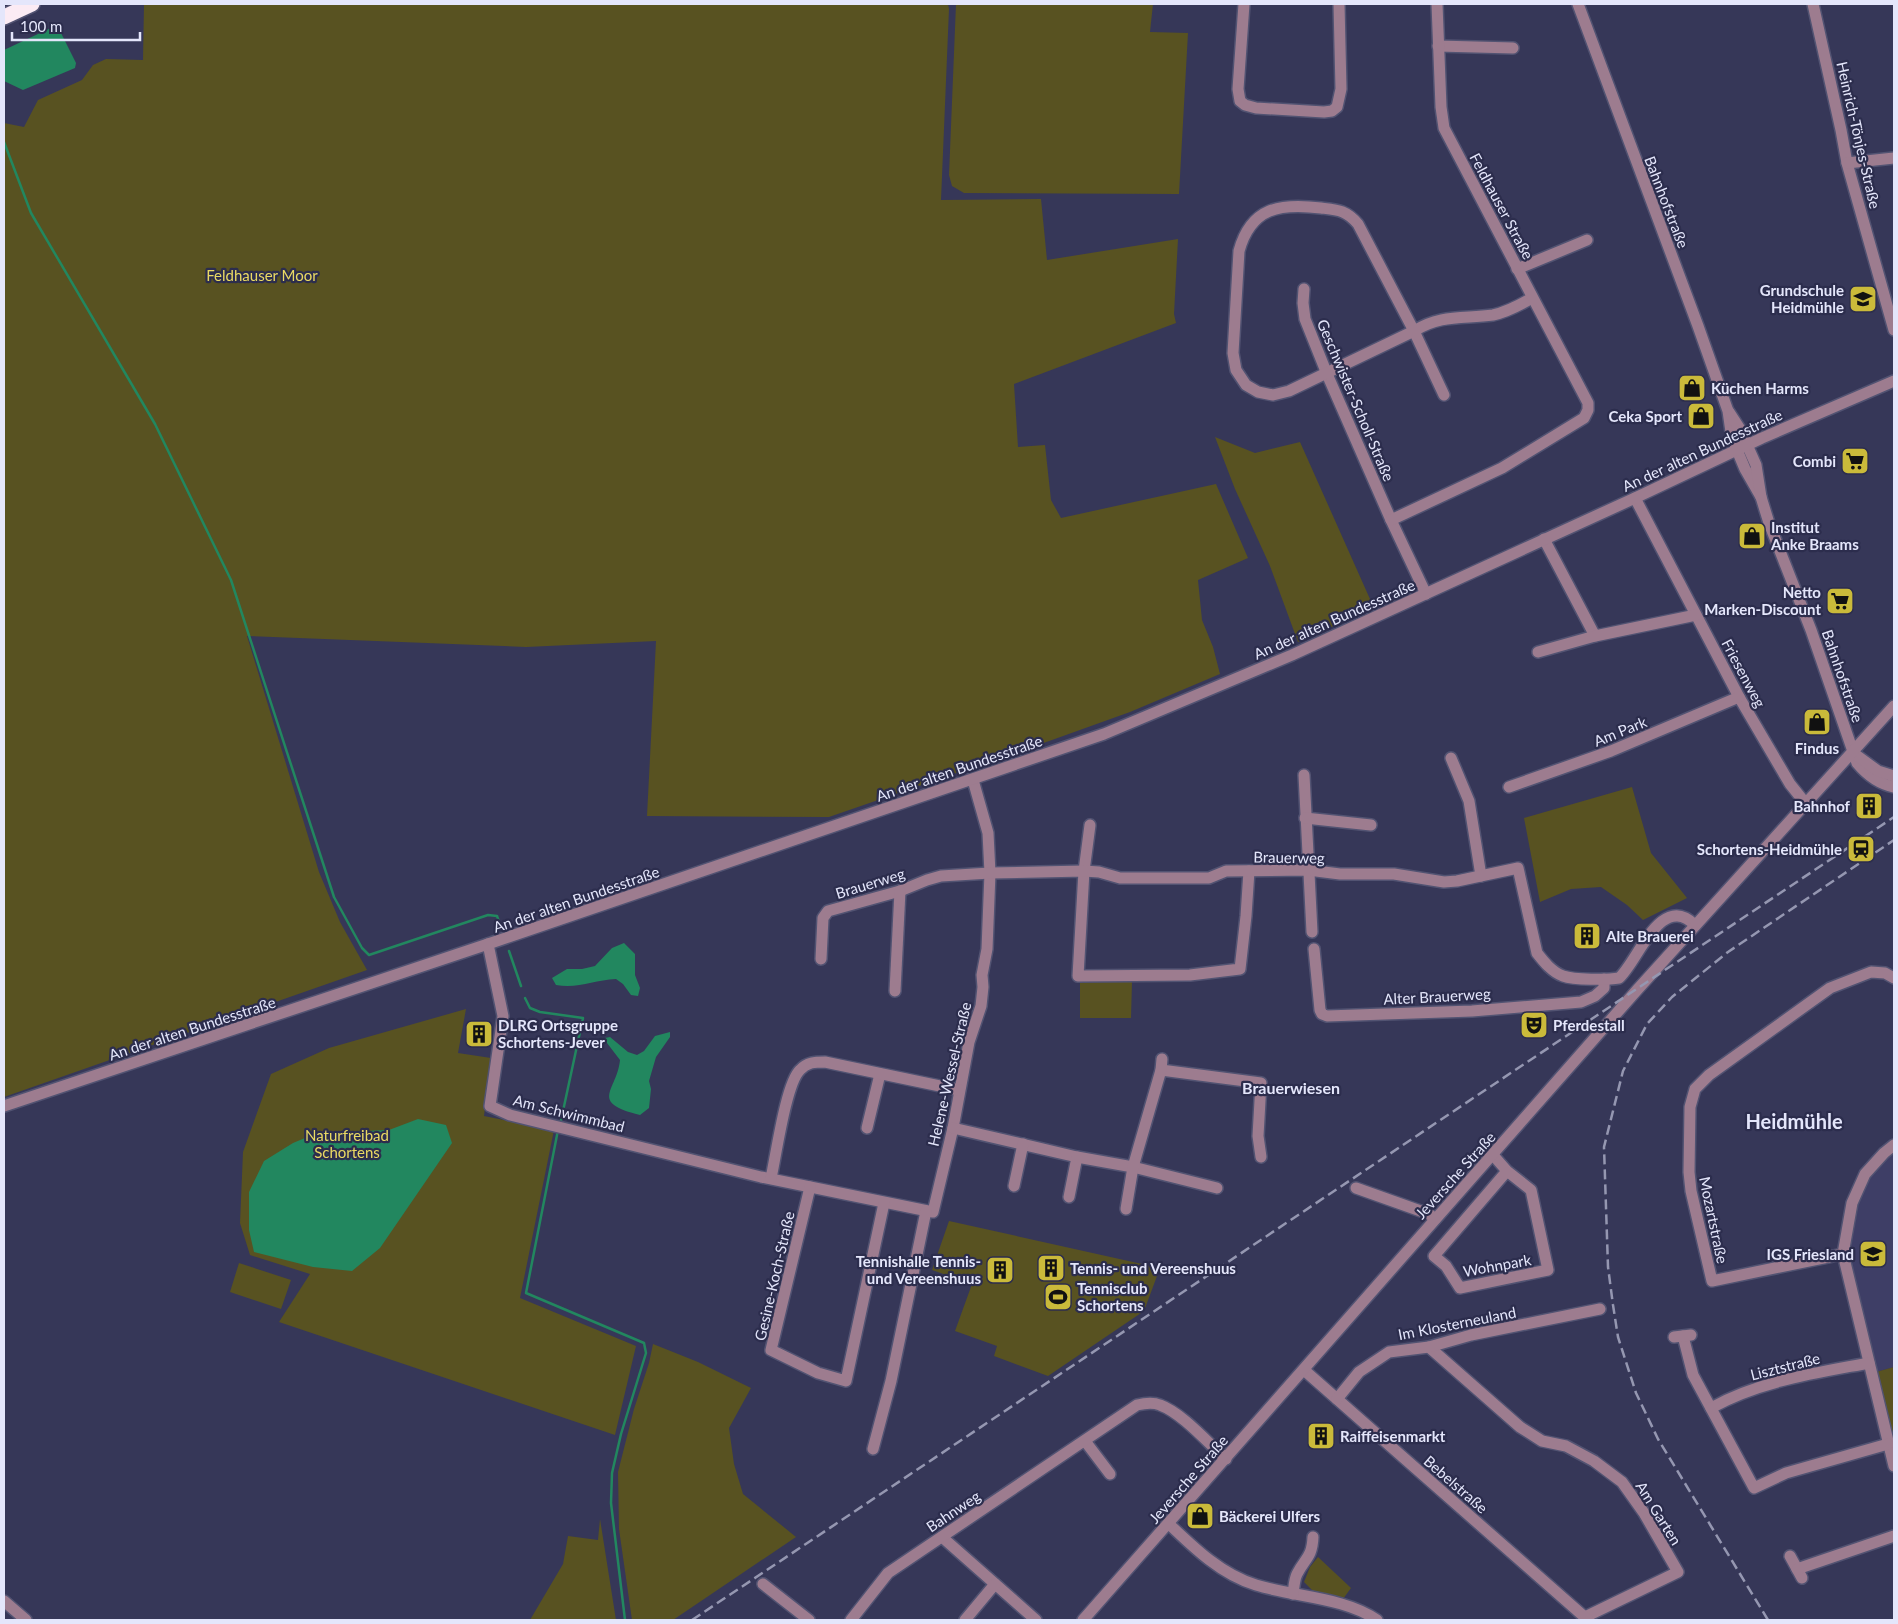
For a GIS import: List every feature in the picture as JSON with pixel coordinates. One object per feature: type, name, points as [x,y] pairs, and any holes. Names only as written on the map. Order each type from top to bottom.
[{"type":"highway","points":[[4,17],[32,4]]},
{"type":"street","points":[[1244,4],[1238,89],[1240,101],[1245,105],[1256,108],[1324,112],[1332,111],[1337,107],[1341,90],[1338,4]]},
{"type":"street","name":"Feldhauser Straße","points":[[1390,520],[1502,468],[1584,418],[1588,410],[1588,403],[1444,128],[1441,107],[1437,4]]},
{"type":"street","name":"Bahnhofstraße","points":[[1578,4],[1728,410],[1731,432],[1756,465],[1761,497],[1769,523],[1811,630],[1857,763],[1864,771],[1880,782],[1894,787]]},
{"type":"street","name":"Heinrich-Tönjes-Straße","points":[[1813,4],[1847,163],[1891,304],[1894,330]]},
{"type":"street","points":[[1438,46],[1512,48]]},
{"type":"street","points":[[1847,163],[1894,158]]},
{"type":"street","points":[[1444,395],[1414,331],[1358,224],[1350,214],[1339,210],[1308,206],[1283,207],[1265,213],[1251,224],[1244,235],[1239,251],[1233,353],[1236,370],[1246,385],[1258,392],[1273,395],[1289,391],[1327,374],[1414,331],[1434,320],[1494,314],[1510,310],[1532,298]]},
{"type":"street","points":[[1518,269],[1587,240]]},
{"type":"street","name":"Geschwister-Scholl-Straße","points":[[1304,289],[1305,319],[1390,520],[1426,594]]},
{"type":"street","name":"An der alten Bundesstraße","points":[[4,1106],[973,780],[1104,734],[1292,655],[1742,448],[1894,381]]},
{"type":"street","name":"Friesenweg","points":[[1636,498],[1739,697],[1790,784],[1806,804]]},
{"type":"street","points":[[1544,539],[1595,636]]},
{"type":"street","points":[[1538,652],[1595,636],[1696,615]]},
{"type":"street","name":"Am Park","points":[[1509,787],[1611,752],[1739,697]]},
{"type":"street","name":"Jeversche Straße","points":[[1083,1620],[1695,925],[1894,706]]},
{"type":"street","points":[[1853,753],[1878,770],[1894,776]]},
{"type":"street","points":[[1451,758],[1468,801],[1481,876]]},
{"type":"street","points":[[1304,775],[1312,932]]},
{"type":"street","name":"Helene-Wessel-Straße","points":[[926,1211],[933,1212],[953,1128],[959,1090],[970,1042],[981,1006],[984,987],[982,974],[987,949],[990,873],[988,833],[973,780]]},
{"type":"street","points":[[1305,818],[1371,825]]},
{"type":"street","points":[[1090,825],[1084,871],[1078,976],[1190,975],[1240,969],[1249,871]]},
{"type":"street","name":"Brauerweg","points":[[821,960],[823,918],[828,911],[900,891],[941,876],[990,873],[1084,871],[1099,872],[1120,878],[1209,878],[1226,871],[1308,870],[1340,874],[1394,874],[1444,882],[1458,882],[1518,868],[1537,953],[1554,971],[1564,977],[1615,979],[1622,975],[1642,943],[1660,922],[1680,917],[1687,918],[1695,925]]},
{"type":"street","points":[[895,991],[900,891]]},
{"type":"street","name":"Am Schwimmbad","points":[[488,944],[503,1016],[490,1106],[510,1115],[771,1178]]},
{"type":"street","name":"Alter Brauerweg","points":[[1314,949],[1320,1010],[1322,1014],[1327,1016],[1472,1010],[1581,1002],[1595,996],[1604,988],[1604,979]]},
{"type":"street","name":"Mozartstraße","points":[[1844,1254],[1712,1281],[1691,1191],[1689,1172],[1690,1107],[1695,1089],[1709,1075],[1830,988],[1871,972],[1885,972],[1894,978]]},
{"type":"street","points":[[873,1449],[891,1380],[926,1211],[771,1178],[787,1101],[793,1080],[799,1070],[813,1062],[825,1062],[959,1090]]},
{"type":"street","points":[[1126,1209],[1133,1167],[1161,1064],[1261,1083],[1258,1136],[1261,1157]]},
{"type":"street","points":[[867,1128],[880,1074]]},
{"type":"street","points":[[953,1128],[1077,1157],[1133,1167],[1217,1188]]},
{"type":"street","points":[[1014,1186],[1023,1144]]},
{"type":"street","points":[[1894,1145],[1884,1153],[1866,1174],[1852,1202],[1844,1254],[1894,1466]]},
{"type":"street","name":"Wohnpark","points":[[1493,1155],[1507,1171],[1531,1190],[1548,1270],[1460,1288],[1446,1266],[1434,1256],[1507,1171]]},
{"type":"street","points":[[1068,1198],[1077,1157]]},
{"type":"street","name":"Gesine-Koch-Straße","points":[[810,1187],[771,1350],[818,1373],[846,1381],[884,1203]]},
{"type":"street","points":[[1356,1188],[1429,1214],[1435,1219]]},
{"type":"street","name":"Im Klosterneuland","points":[[1338,1399],[1359,1372],[1389,1352],[1429,1347],[1471,1335],[1600,1309]]},
{"type":"street","points":[[1683,1336],[1694,1375],[1754,1488],[1786,1473],[1888,1444]]},
{"type":"street","name":"Am Garten","points":[[1429,1347],[1520,1427],[1542,1441],[1566,1446],[1594,1461],[1622,1482],[1644,1513],[1664,1547],[1678,1572],[1587,1619]]},
{"type":"street","name":"Lisztstraße","points":[[1712,1408],[1733,1395],[1785,1380],[1869,1363]]},
{"type":"street","name":"Bebelstraße","points":[[1304,1370],[1587,1619]]},
{"type":"street","name":"Bahnweg","points":[[851,1620],[888,1573],[1137,1405],[1159,1404],[1174,1412],[1226,1459]]},
{"type":"street","points":[[1085,1441],[1110,1474]]},
{"type":"street","points":[[1169,1524],[1210,1560],[1237,1578],[1256,1585],[1352,1607],[1371,1618]]},
{"type":"street","points":[[1790,1556],[1800,1573],[1894,1536]]},
{"type":"street","points":[[942,1537],[1036,1620]]},
{"type":"street","points":[[1293,1594],[1296,1576],[1313,1549],[1313,1537]]},
{"type":"street","points":[[763,1584],[808,1620]]},
{"type":"street","points":[[966,1620],[995,1584]]},
{"type":"street","points":[[4,1601],[26,1620]]},
{"type":"shaded area","points":[[57,25],[76,63],[75,68],[23,90],[4,81],[4,50]]},
{"type":"shaded area","points":[[624,943],[635,954],[635,975],[640,988],[638,996],[631,995],[623,984],[616,979],[564,986],[556,985],[552,978],[567,969],[582,969],[595,966],[612,948]]},
{"type":"shaded area","points":[[670,1032],[670,1037],[656,1057],[649,1081],[651,1089],[649,1108],[640,1115],[615,1105],[610,1100],[609,1094],[620,1060],[605,1038],[610,1037],[628,1052],[637,1055],[644,1051],[655,1036]]},
{"type":"shaded area","points":[[418,1119],[446,1125],[452,1143],[380,1248],[352,1271],[313,1267],[254,1252],[249,1230],[249,1192],[264,1161],[293,1143],[317,1133],[389,1130]]},
{"type":"shaded area","name":"IGS Friesland","points":[[1894,1151],[1894,1367],[1876,1372],[1851,1265],[1852,1242],[1859,1202],[1872,1173]]},
{"type":"green space","name":"Feldhauser Moor","points":[[144,4],[948,4],[941,200],[1041,199],[1047,260],[1178,239],[1174,314],[1176,323],[1014,384],[1018,447],[1045,445],[1051,500],[1061,518],[1216,484],[1248,558],[1198,580],[1202,620],[1213,647],[1220,674],[1130,712],[829,817],[647,816],[656,641],[526,647],[247,636],[319,872],[340,922],[367,970],[4,1097],[4,123],[24,127],[38,100],[82,80],[93,65],[106,59],[143,60]]},
{"type":"green space","points":[[956,4],[1153,4],[1150,32],[1188,33],[1179,194],[964,193],[952,186],[949,175]]},
{"type":"green space","points":[[1215,437],[1255,453],[1300,442],[1374,608],[1298,642],[1270,566],[1235,489]]},
{"type":"green space","points":[[1632,787],[1651,853],[1687,898],[1643,920],[1627,905],[1601,887],[1571,889],[1540,902],[1524,818]]},
{"type":"green space","points":[[1080,980],[1132,981],[1131,1018],[1080,1018]]},
{"type":"green space","name":"Naturfreibad Schortens","points":[[466,1009],[458,1053],[491,1058],[484,1116],[554,1130],[520,1298],[636,1346],[615,1435],[279,1322],[310,1274],[250,1255],[240,1223],[243,1152],[271,1074],[329,1048]]},
{"type":"green space","name":"Tennisclub Schortens","points":[[949,1221],[1160,1268],[1144,1311],[1048,1376],[994,1356],[997,1346],[955,1331],[972,1284],[932,1270]]},
{"type":"green space","points":[[239,1263],[291,1280],[281,1309],[230,1292]]},
{"type":"green space","points":[[653,1344],[698,1362],[751,1388],[729,1428],[734,1464],[743,1494],[796,1537],[673,1620],[632,1620],[619,1529],[618,1472]]},
{"type":"green space","points":[[1894,1367],[1894,1442],[1876,1372]]},
{"type":"green space","points":[[600,1519],[616,1620],[530,1620],[563,1564],[568,1536],[598,1540]]},
{"type":"green space","points":[[1318,1557],[1351,1588],[1343,1599],[1314,1592],[1304,1582],[1310,1567]]},
{"type":"waterway","points":[[4,142],[31,213],[155,424],[231,580],[334,897],[362,948],[369,955],[488,915],[497,916],[501,928]]},
{"type":"waterway","points":[[509,951],[521,986]]},
{"type":"waterway","points":[[525,998],[530,1008],[540,1012],[583,1018],[560,1125]]},
{"type":"waterway","points":[[558,1130],[526,1293],[644,1343],[646,1353],[621,1434],[612,1473],[611,1503],[625,1620]]},
{"type":"railway","points":[[692,1620],[1894,817]]},
{"type":"railway","points":[[1768,1620],[1658,1439],[1636,1393],[1618,1337],[1608,1267],[1604,1147],[1623,1071],[1647,1024],[1672,997],[1728,952],[1894,840]]},
{"type":"place","name":"Grundschule Heidmühle","points":[[1863,299]]},
{"type":"place","name":"Küchen Harms","points":[[1692,388]]},
{"type":"place","name":"Ceka Sport","points":[[1701,416]]},
{"type":"place","name":"Combi","points":[[1855,461]]},
{"type":"place","name":"Institut Anke Braams","points":[[1752,536]]},
{"type":"place","name":"Netto Marken-Discount","points":[[1840,601]]},
{"type":"place","name":"Findus","points":[[1817,722]]},
{"type":"place","name":"Bahnhof","points":[[1869,806]]},
{"type":"place","name":"Schortens-Heidmühle","points":[[1861,849]]},
{"type":"place","name":"Alte Brauerei","points":[[1587,936]]},
{"type":"place","name":"Pferdestall","points":[[1534,1025]]},
{"type":"place","name":"DLRG Ortsgruppe Schortens-Jever","points":[[479,1034]]},
{"type":"place","name":"IGS Friesland","points":[[1873,1254]]},
{"type":"place","name":"Tennis- und Vereenshuus","points":[[1051,1268]]},
{"type":"place","name":"Tennishalle Tennis- und Vereenshuus","points":[[1000,1270]]},
{"type":"place","name":"Tennisclub Schortens","points":[[1058,1297]]},
{"type":"place","name":"Raiffeisenmarkt","points":[[1321,1436]]},
{"type":"place","name":"Bäckerei Ulfers","points":[[1200,1516]]},
{"type":"district","name":"Brauerwiesen","points":[[1291,1087]]},
{"type":"district","name":"Heidmühle","points":[[1794,1121]]}]
